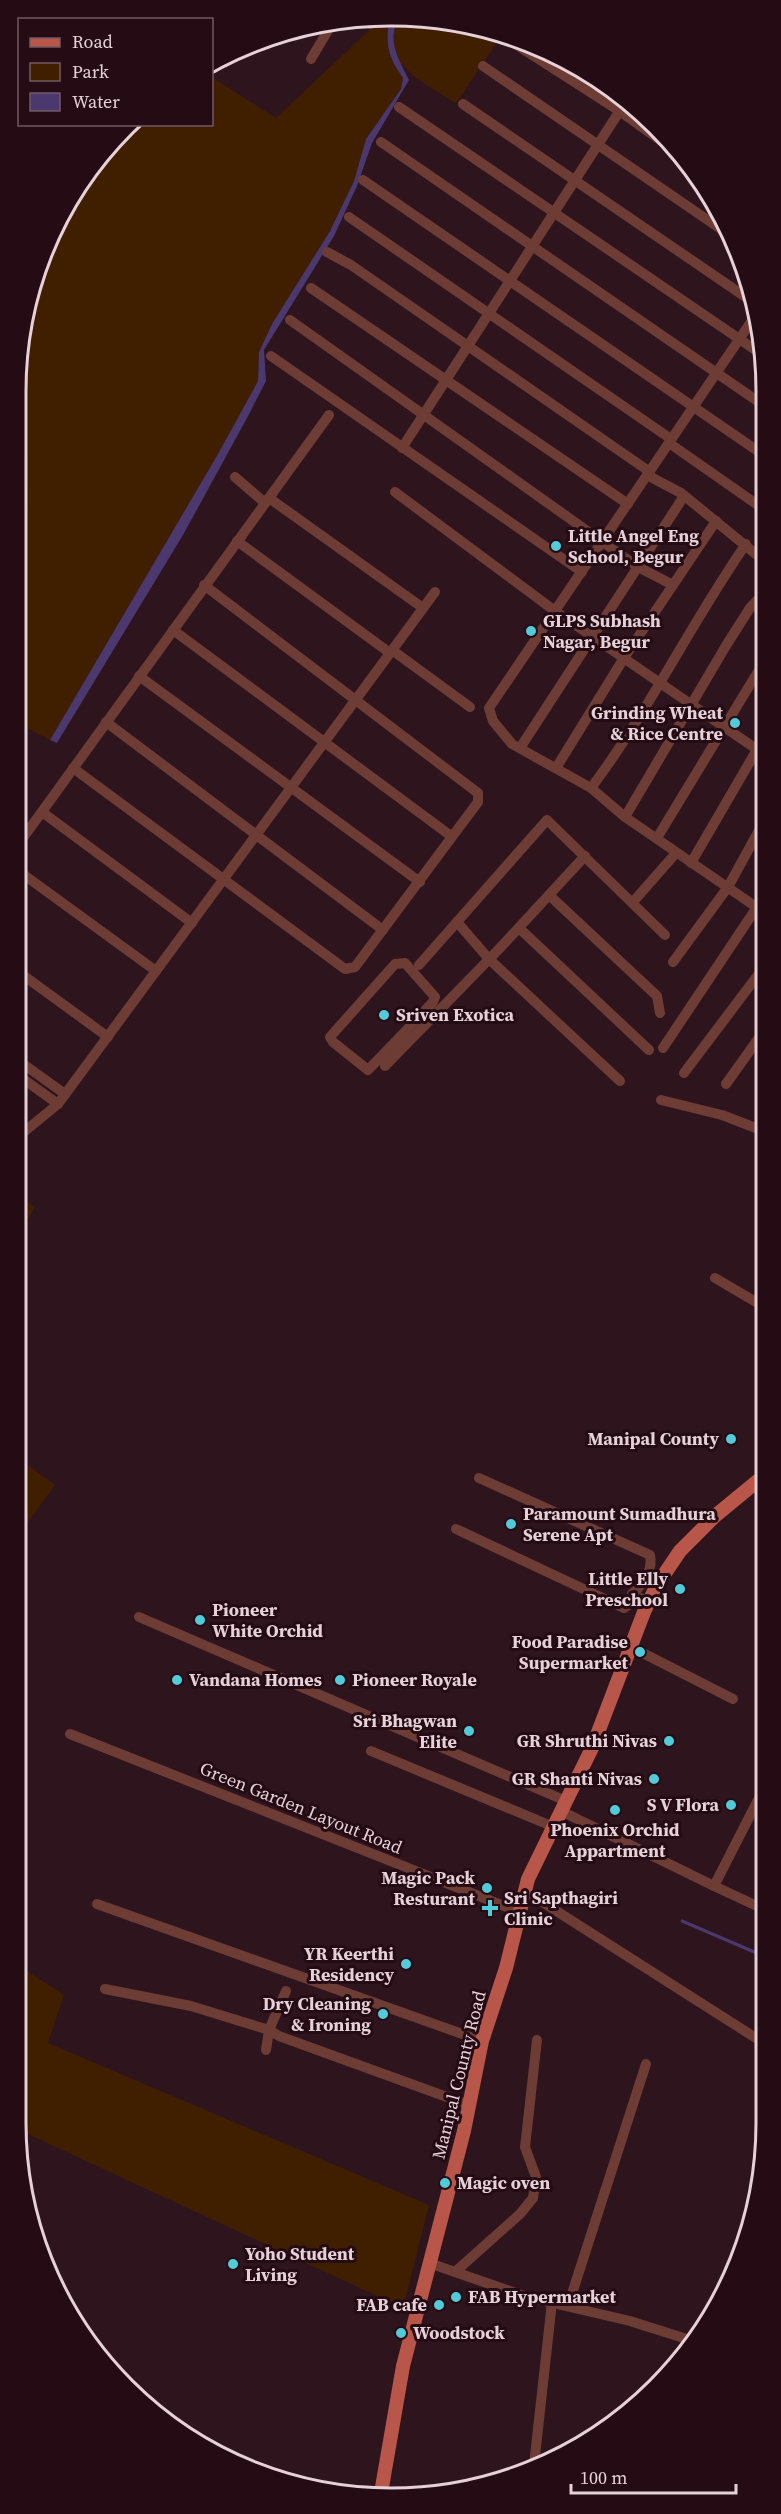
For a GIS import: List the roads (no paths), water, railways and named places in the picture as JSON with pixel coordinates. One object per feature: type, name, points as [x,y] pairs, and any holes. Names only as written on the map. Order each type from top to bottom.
[{"type":"main road","name":"Manipal County Road","points":[[382,2488],[403,2366],[469,2105],[482,2040],[528,1879],[592,1748],[649,1602],[680,1551],[715,1516],[756,1482]]},
{"type":"street","points":[[311,59],[327,32]]},
{"type":"street","points":[[527,52],[651,134]]},
{"type":"street","points":[[483,66],[716,226]]},
{"type":"street","points":[[463,104],[743,295]]},
{"type":"street","points":[[399,107],[753,349]]},
{"type":"street","points":[[402,448],[619,112]]},
{"type":"street","points":[[381,142],[756,400]]},
{"type":"street","points":[[363,180],[756,450]]},
{"type":"street","points":[[349,217],[490,313],[756,504]]},
{"type":"street","points":[[327,252],[351,265],[466,347],[684,496],[756,553]]},
{"type":"street","points":[[310,288],[444,381],[506,418],[628,504]]},
{"type":"street","points":[[290,320],[639,566],[673,585]]},
{"type":"street","points":[[749,325],[489,708],[493,721],[512,744],[591,788],[625,817],[756,905]]},
{"type":"street","points":[[271,356],[582,572]]},
{"type":"street","points":[[26,834],[329,415]]},
{"type":"street","points":[[235,477],[423,608]]},
{"type":"street","points":[[395,492],[555,611],[756,746]]},
{"type":"street","points":[[520,748],[684,496]]},
{"type":"street","points":[[556,768],[624,658],[716,521]]},
{"type":"street","points":[[237,541],[470,707]]},
{"type":"street","points":[[591,788],[610,763],[660,682],[707,600],[746,544]]},
{"type":"street","points":[[73,768],[345,969],[355,968],[478,802],[478,792],[204,585]]},
{"type":"street","points":[[26,1130],[58,1104],[435,592]]},
{"type":"street","points":[[625,817],[691,704],[756,602]]},
{"type":"street","points":[[173,630],[451,836]]},
{"type":"street","points":[[657,838],[756,675]]},
{"type":"street","points":[[139,676],[420,882]]},
{"type":"street","points":[[105,722],[383,930]]},
{"type":"street","points":[[691,863],[756,755]]},
{"type":"street","points":[[42,812],[192,923]]},
{"type":"street","points":[[419,965],[547,820],[665,935]]},
{"type":"street","points":[[673,962],[728,887],[756,836]]},
{"type":"street","points":[[633,902],[676,853]]},
{"type":"street","points":[[420,1023],[433,1002],[434,992],[405,963],[400,962],[395,964],[330,1036],[333,1042],[368,1070],[402,1041],[489,959],[585,856]]},
{"type":"street","points":[[26,876],[156,971]]},
{"type":"street","points":[[549,896],[657,996],[660,1013]]},
{"type":"street","points":[[663,1048],[756,914]]},
{"type":"street","points":[[457,922],[489,959],[620,1081]]},
{"type":"street","points":[[519,928],[650,1050]]},
{"type":"street","points":[[26,977],[108,1037]]},
{"type":"street","points":[[684,1073],[756,978]]},
{"type":"street","points":[[385,1066],[402,1041]]},
{"type":"street","points":[[726,1084],[756,1042]]},
{"type":"street","points":[[26,1066],[65,1094]]},
{"type":"street","points":[[26,1081],[58,1104]]},
{"type":"street","points":[[661,1100],[722,1115],[756,1128]]},
{"type":"street","points":[[715,1278],[756,1302]]},
{"type":"street","points":[[456,1529],[624,1608],[630,1604],[632,1594],[643,1584],[652,1566],[650,1554],[479,1478]]},
{"type":"street","points":[[632,1594],[649,1602]]},
{"type":"street","points":[[139,1617],[564,1806],[756,1907]]},
{"type":"street","points":[[631,1647],[733,1699]]},
{"type":"street","name":"Green Garden Layout Road","points":[[70,1734],[519,1912]]},
{"type":"street","points":[[371,1751],[554,1827]]},
{"type":"street","points":[[714,1886],[756,1804]]},
{"type":"street","points":[[525,1891],[756,2038]]},
{"type":"street","points":[[98,1904],[482,2040]]},
{"type":"street","points":[[105,1989],[191,2006],[269,2030],[279,2036],[469,2105]]},
{"type":"street","points":[[266,2050],[269,2030],[286,1991]]},
{"type":"street","points":[[455,2272],[520,2214],[533,2198],[536,2177],[525,2147],[537,2040]]},
{"type":"street","points":[[568,2306],[646,2064]]},
{"type":"street","points":[[429,2263],[527,2297],[630,2321],[685,2339]]},
{"type":"street","points":[[535,2459],[552,2302]]},
{"type":"water","points":[[389,26],[396,26],[394,45],[409,80],[372,143],[357,186],[334,236],[264,350],[266,381],[183,535],[57,743],[50,740],[218,454],[258,381],[259,352],[272,324],[330,231],[354,181],[366,139],[401,89],[403,78],[391,58]]},
{"type":"waterway","points":[[682,1921],[756,1953]]},
{"type":"place","name":"Little Angel Eng School, Begur","points":[[556,546]]},
{"type":"place","name":"GLPS Subhash Nagar, Begur","points":[[531,631]]},
{"type":"place","name":"Grinding Wheat & Rice Centre","points":[[735,723]]},
{"type":"place","name":"Sriven Exotica","points":[[384,1015]]},
{"type":"place","name":"Manipal County","points":[[731,1439]]},
{"type":"place","name":"Paramount Sumadhura Serene Apt","points":[[511,1524]]},
{"type":"place","name":"Little Elly Preschool","points":[[680,1589]]},
{"type":"place","name":"Pioneer White Orchid","points":[[200,1620]]},
{"type":"place","name":"Food Paradise Supermarket","points":[[640,1652]]},
{"type":"place","name":"Vandana Homes","points":[[177,1680]]},
{"type":"place","name":"Pioneer Royale","points":[[340,1680]]},
{"type":"place","name":"Sri Bhagwan Elite","points":[[469,1731]]},
{"type":"place","name":"GR Shruthi Nivas","points":[[669,1741]]},
{"type":"place","name":"GR Shanti Nivas","points":[[654,1779]]},
{"type":"place","name":"S V Flora","points":[[731,1805]]},
{"type":"place","name":"Phoenix Orchid Appartment","points":[[615,1810]]},
{"type":"place","name":"Magic Pack Resturant","points":[[487,1888]]},
{"type":"place","name":"Sri Sapthagiri Clinic","points":[[490,1908]]},
{"type":"place","name":"YR Keerthi Residency","points":[[406,1964]]},
{"type":"place","name":"Dry Cleaning & Ironing","points":[[383,2014]]},
{"type":"place","name":"Magic oven","points":[[445,2183]]},
{"type":"place","name":"Yoho Student Living","points":[[233,2264]]},
{"type":"place","name":"FAB Hypermarket","points":[[456,2297]]},
{"type":"place","name":"FAB cafe","points":[[439,2305]]},
{"type":"place","name":"Woodstock","points":[[401,2333]]}]
